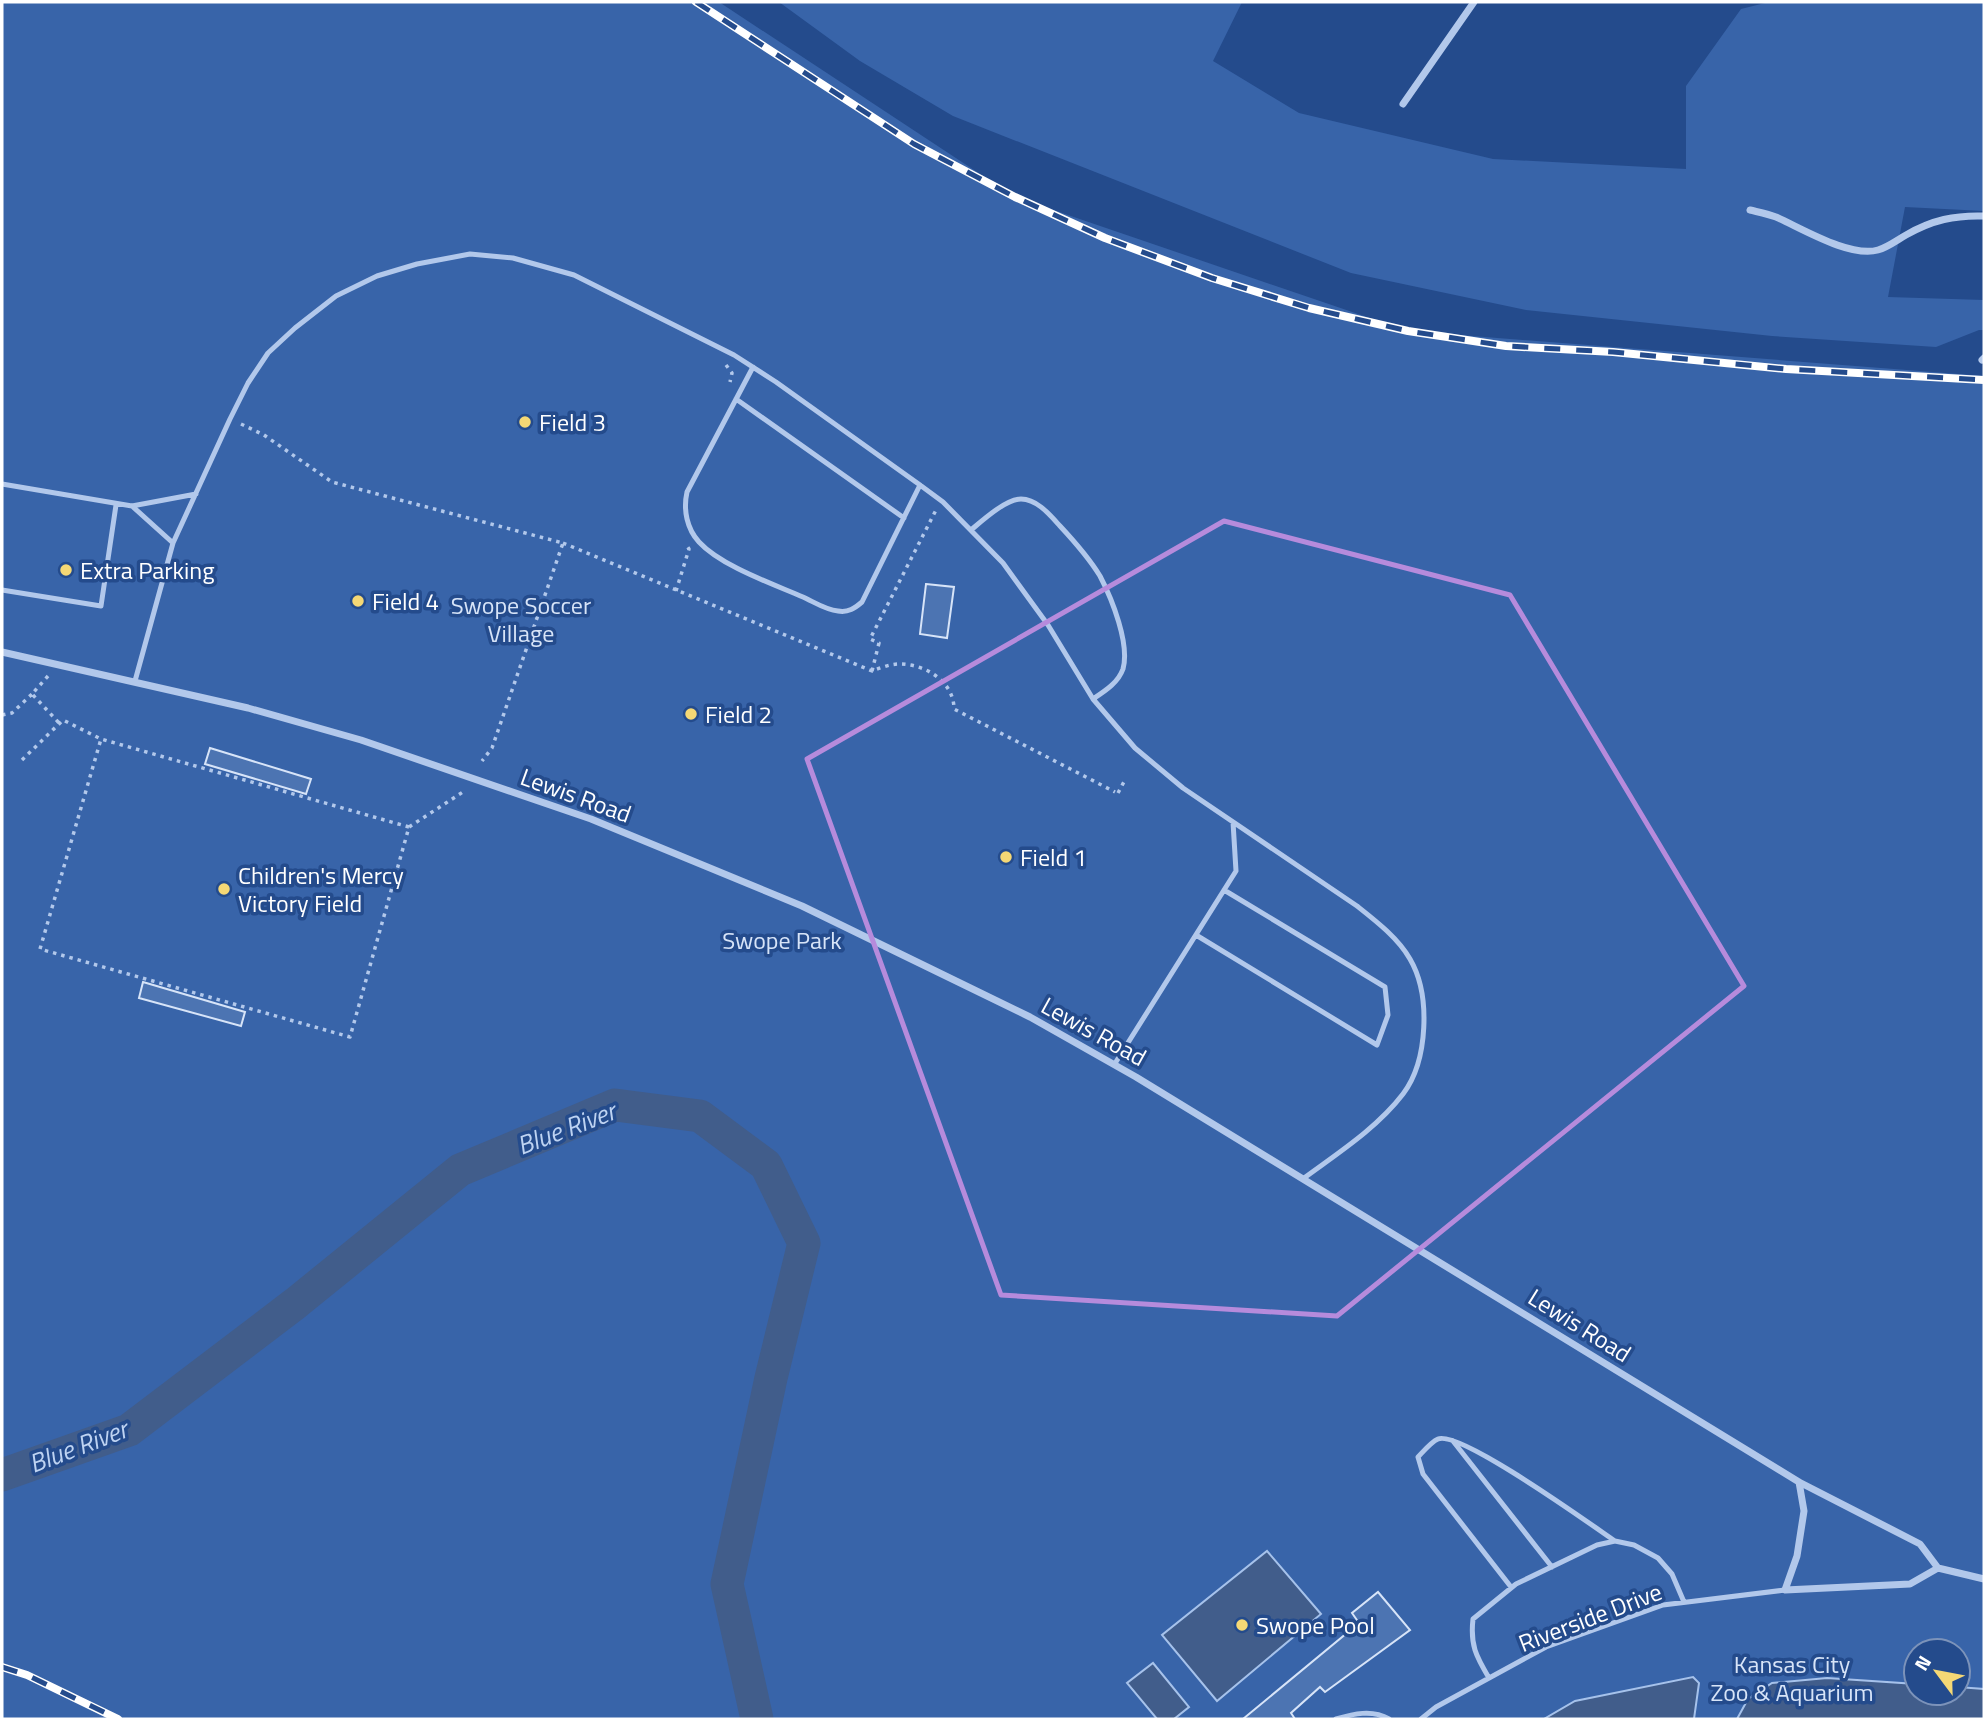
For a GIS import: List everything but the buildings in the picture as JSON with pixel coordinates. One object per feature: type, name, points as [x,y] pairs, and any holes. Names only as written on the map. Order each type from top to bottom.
[{"type":"street","points":[[1403,104],[1475,2]]},
{"type":"street","points":[[1750,210],[1775,216],[1805,232],[1841,246],[1869,251],[1877,250],[1943,219],[1962,215],[1984,216]]},
{"type":"street","name":"Lewis Road","points":[[2,652],[248,708],[361,740],[591,819],[802,906],[1030,1017],[1114,1065],[1304,1178],[1798,1482],[1920,1544],[1938,1568]]},
{"type":"street","points":[[1798,1482],[1804,1511],[1797,1556],[1785,1590],[1910,1584],[1938,1568],[1984,1579]]},
{"type":"lane","points":[[135,681],[173,543],[248,383],[268,353],[295,328],[336,296],[377,276],[416,264],[470,254],[513,258],[574,275],[734,355],[920,485],[971,530],[1003,563],[1048,625],[1093,699],[1135,748],[1183,788],[1357,906],[1384,928],[1410,959],[1422,992],[1425,1029],[1418,1060],[1404,1092],[1370,1127],[1304,1178]]},
{"type":"lane","points":[[753,367],[695,474],[684,504],[690,530],[708,551],[745,572],[834,611],[844,612],[862,602],[920,485]]},
{"type":"lane","points":[[736,399],[904,518]]},
{"type":"lane","points":[[2,484],[132,506],[196,494]]},
{"type":"lane","points":[[971,530],[990,514],[1017,499],[1030,500],[1049,514],[1077,545],[1099,576],[1115,612],[1124,647],[1122,673],[1111,687],[1093,699]]},
{"type":"lane","points":[[2,590],[101,606],[116,505]]},
{"type":"lane","points":[[132,506],[173,543]]},
{"type":"lane","points":[[1114,1065],[1236,871],[1233,822]]},
{"type":"lane","points":[[1196,935],[1377,1045],[1388,1015],[1385,987],[1224,890]]},
{"type":"lane","points":[[1451,1438],[1552,1567]]},
{"type":"lane","points":[[1511,1587],[1423,1474],[1418,1457],[1437,1439],[1451,1438],[1536,1487],[1615,1541],[1634,1545],[1658,1558],[1672,1574],[1684,1602]]},
{"type":"lane","points":[[1489,1678],[1477,1658],[1471,1638],[1473,1619],[1511,1587],[1597,1545],[1615,1541]]},
{"type":"lane","name":"Riverside Drive","points":[[1421,1719],[1436,1707],[1546,1647],[1663,1605],[1785,1590]]},
{"type":"lane","points":[[1336,1719],[1358,1713],[1389,1719]]},
{"type":"path","points":[[240,424],[264,435],[332,482],[563,543],[872,671],[897,664],[917,665],[942,680],[954,695],[954,709],[1117,792],[1126,778]]},
{"type":"path","points":[[872,671],[879,643],[870,639],[936,509]]},
{"type":"path","points":[[482,761],[492,748],[563,543]]},
{"type":"path","points":[[2,715],[12,713],[48,676]]},
{"type":"path","points":[[32,694],[60,723]]},
{"type":"path","points":[[22,760],[63,720],[101,739],[409,827]]},
{"type":"path","points":[[101,739],[40,949],[350,1037],[409,827],[466,790]]},
{"type":"highlighted area","points":[[1224,521],[1510,595],[1744,986],[1337,1316],[1001,1295],[807,759]]},
{"type":"green space","name":"Swope Park","points":[[2,2],[719,2],[1015,197],[1408,331],[1984,376],[1984,1719],[2,1719]]},
{"type":"green space","points":[[779,2],[1242,2],[1213,61],[1299,113],[1493,159],[1686,169],[1686,86],[1741,9],[1769,2],[1984,2],[1984,211],[1905,207],[1888,297],[1984,300],[1984,330],[1936,347],[1772,336],[1526,310],[1351,273],[953,116],[860,61]]},
{"type":"shaded area","name":"Swope Pool","points":[[1267,1551],[1321,1614],[1217,1701],[1162,1635]]},
{"type":"shaded area","points":[[1153,1663],[1189,1707],[1174,1719],[1157,1719],[1127,1683]]},
{"type":"shaded area","points":[[1693,1677],[1699,1683],[1694,1719],[1544,1719],[1575,1701]]},
{"type":"shaded area","points":[[1827,1678],[1902,1683],[1902,1707],[1972,1707],[1972,1688],[1984,1689],[1984,1719],[1737,1719],[1748,1699],[1772,1683]]},
{"type":"waterway","name":"Blue River","points":[[2,1475],[129,1430],[296,1303],[460,1170],[615,1105],[700,1116],[766,1165],[804,1243],[771,1378],[727,1584],[757,1719]]},
{"type":"railway","points":[[696,2],[914,144],[1015,197],[1105,238],[1212,278],[1309,308],[1408,331],[1506,346],[1613,352],[1786,369],[1984,380]]},
{"type":"railway","points":[[2,1667],[27,1675],[118,1719]]},
{"type":"place","name":"Field 3","points":[[525,422]]},
{"type":"place","name":"Extra Parking","points":[[66,570]]},
{"type":"place","name":"Field 4","points":[[358,601]]},
{"type":"place","name":"Field 2","points":[[691,714]]},
{"type":"place","name":"Field 1","points":[[1006,857]]},
{"type":"place","name":"Children's Mercy Victory Field","points":[[224,889]]},
{"type":"place","name":"Swope Pool","points":[[1242,1625]]},
{"type":"park label","name":"Swope Soccer Village","points":[[521,619]]},
{"type":"park label","name":"Kansas City Zoo & Aquarium","points":[[1792,1678]]}]
